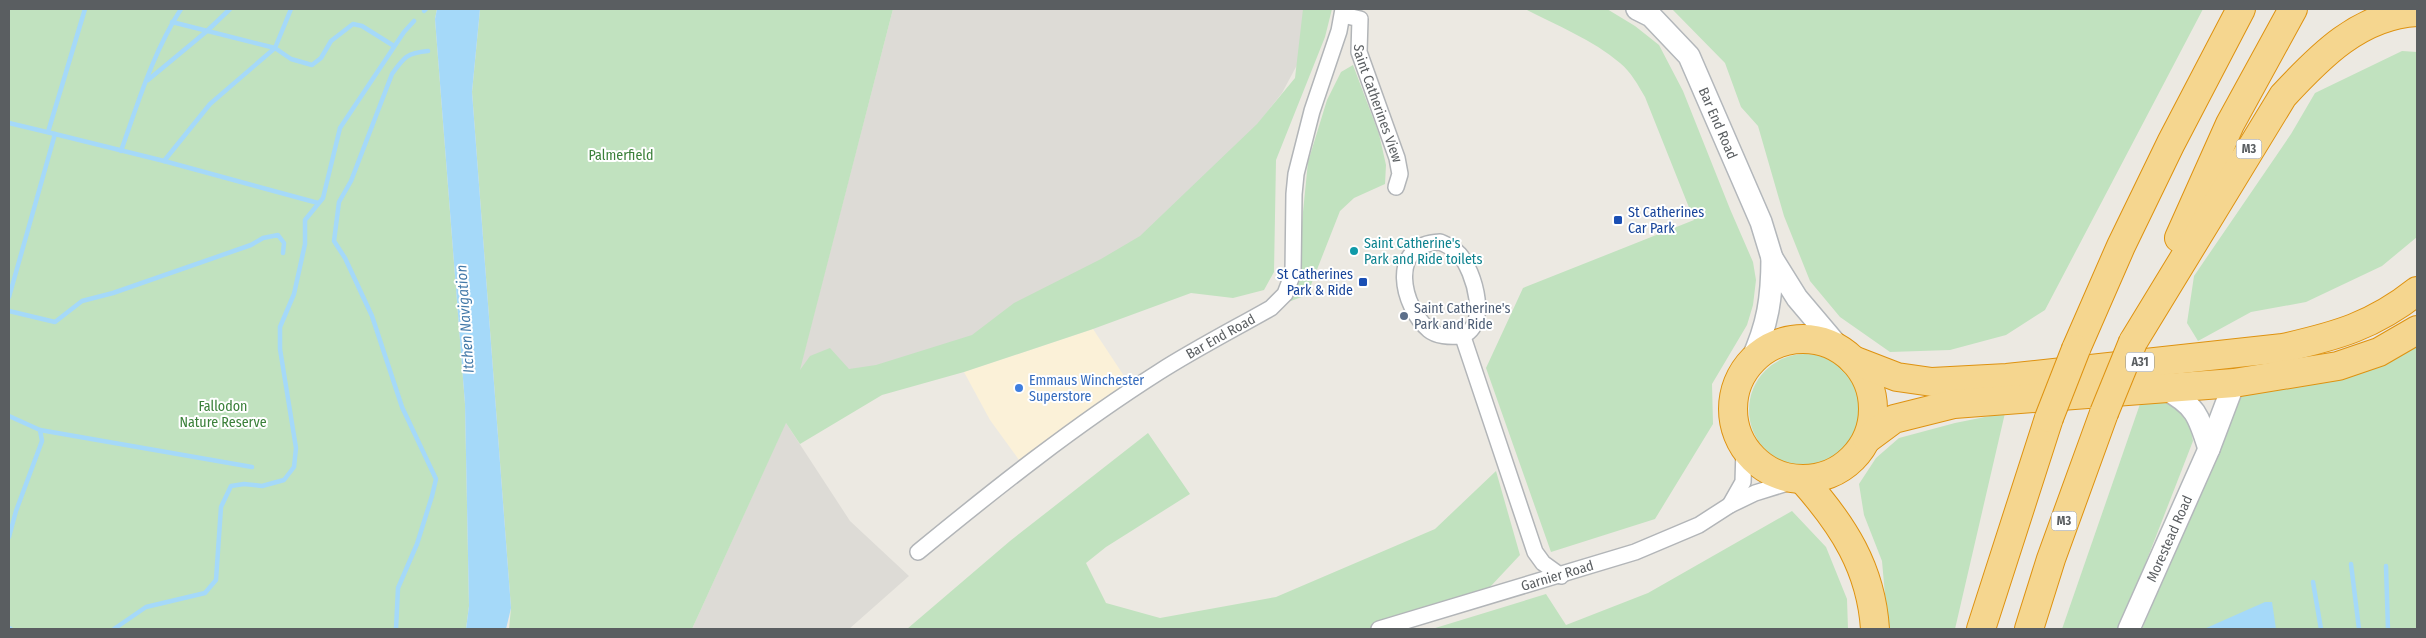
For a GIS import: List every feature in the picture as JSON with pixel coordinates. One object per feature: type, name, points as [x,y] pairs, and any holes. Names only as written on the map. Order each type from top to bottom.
[{"type":"highway","points":[[1981,629],[2049,418],[2076,349],[2121,246],[2175,135],[2241,9]]},
{"type":"highway","name":"M3","points":[[2029,629],[2058,540],[2104,414],[2133,342],[2230,124],[2294,9]]},
{"type":"highway","name":"M3","points":[[2133,342],[2283,96],[2313,63],[2336,43],[2366,25],[2394,14],[2417,12]]},
{"type":"highway","name":"A31","points":[[1847,355],[1897,377],[1932,382],[2006,378],[2282,348],[2325,339],[2362,327],[2397,307],[2417,292]]},
{"type":"highway","name":"A31","points":[[1867,439],[1894,419],[1954,404],[2234,383],[2338,366],[2379,352],[2417,330]]},
{"type":"highway","points":[[1794,339],[1811,339],[1827,343],[1847,355],[1863,373],[1872,397],[1872,423],[1867,439],[1856,456],[1841,469],[1823,477],[1800,480],[1782,477],[1754,461],[1744,449],[1736,432],[1732,413],[1740,376],[1751,361],[1764,350],[1778,343],[1794,339]]},
{"type":"highway","points":[[1800,480],[1830,512],[1853,550],[1871,594],[1875,629]]},
{"type":"main road","name":"Bar End Road","points":[[1637,9],[1651,16],[1689,56],[1761,222],[1772,258],[1797,298],[1847,355]]},
{"type":"main road","name":"Bar End Road","points":[[1751,361],[1763,336],[1772,295],[1772,258]]},
{"type":"main road","name":"Morestead Road","points":[[2129,629],[2209,449],[2234,383]]},
{"type":"main road","points":[[2165,389],[2183,398],[2198,416],[2209,449]]},
{"type":"street","name":"Saint Catherines View","points":[[1343,12],[1360,19],[1358,52],[1397,158],[1400,174],[1396,187]]},
{"type":"street","name":"Bar End Road","points":[[918,552],[1010,476],[1112,403],[1160,371],[1272,308],[1285,294],[1293,273],[1294,194],[1301,151],[1343,12]]},
{"type":"street","points":[[1440,242],[1454,248],[1461,255],[1477,293],[1478,314],[1474,324],[1462,334],[1443,336],[1430,332],[1421,321],[1409,299],[1404,266],[1411,252],[1426,243],[1440,242]]},
{"type":"street","points":[[1462,334],[1535,552],[1542,563],[1561,576]]},
{"type":"street","name":"Garnier Road","points":[[1730,505],[1743,482],[1744,449]]},
{"type":"street","name":"Garnier Road","points":[[1379,629],[1561,576],[1635,552],[1699,525],[1730,505],[1755,493],[1800,480]]},
{"type":"shaded area","points":[[893,9],[1325,9],[1326,11],[1282,93],[1150,261],[786,423],[850,521],[909,576],[849,629],[692,629],[786,422]]},
{"type":"shaded area","points":[[1093,329],[1130,385],[1019,460],[990,420],[964,372]]},
{"type":"green space","name":"Fallodon Nature Reserve","points":[[9,9],[437,9],[435,19],[465,404],[469,606],[466,629],[9,629]]},
{"type":"green space","name":"Palmerfield","points":[[480,9],[893,9],[800,370],[810,356],[830,348],[849,369],[876,365],[972,335],[1014,303],[1101,259],[1140,236],[1257,124],[1295,78],[1303,9],[1332,9],[1325,37],[1276,160],[1274,272],[1264,290],[1233,298],[1191,293],[1093,329],[964,372],[882,395],[800,444],[786,423],[692,629],[509,629],[511,608],[472,92]]},
{"type":"green space","points":[[1525,9],[1607,9],[1635,26],[1659,45],[1683,91],[1753,262],[1756,280],[1753,305],[1747,325],[1712,384],[1713,424],[1655,519],[1551,552],[1486,368],[1523,288],[1694,220],[1645,97],[1631,75],[1620,63],[1598,47]]},
{"type":"green space","points":[[1672,9],[2203,9],[2045,310],[2006,335],[1950,350],[1890,352],[1840,317],[1810,281],[1784,216],[1758,126],[1741,107],[1725,63]]},
{"type":"green space","points":[[2402,51],[2417,52],[2417,237],[2382,266],[2306,302],[2251,312],[2198,341],[2187,323],[2194,276],[2291,134],[2315,93]]},
{"type":"green space","points":[[1353,65],[1379,134],[1386,165],[1385,184],[1354,198],[1340,211],[1307,295],[1280,305],[1301,271],[1302,222],[1308,162],[1327,100],[1341,72]]},
{"type":"green space","points":[[2417,346],[2417,629],[2142,629],[2241,394]]},
{"type":"green space","points":[[1805,354],[1827,358],[1845,370],[1857,388],[1861,410],[1857,432],[1845,450],[1827,462],[1805,466],[1783,462],[1765,450],[1753,432],[1749,410],[1753,388],[1765,370],[1783,358]]},
{"type":"green space","points":[[2168,399],[2190,425],[2193,441],[2120,629],[2062,629],[2140,404]]},
{"type":"green space","points":[[2005,413],[1955,629],[1888,629],[1882,561],[1864,515],[1859,484],[1876,458],[1899,438],[1955,423]]},
{"type":"green space","points":[[1148,433],[1190,494],[1106,547],[1086,563],[1106,603],[1160,618],[1276,597],[1435,529],[1496,471],[1520,555],[1490,587],[1367,629],[907,629],[1010,541]]},
{"type":"green space","points":[[1792,511],[1826,547],[1847,599],[1848,629],[1432,629],[1546,594],[1566,625],[1648,593]]},
{"type":"water","name":"Itchen Navigation","points":[[437,9],[480,9],[472,92],[511,608],[506,629],[466,629],[469,606],[465,404],[435,19]]},
{"type":"water","points":[[2265,602],[2272,602],[2276,629],[2204,629]]},
{"type":"waterway","points":[[48,132],[85,9]]},
{"type":"waterway","points":[[121,151],[154,60],[181,9]]},
{"type":"waterway","points":[[148,80],[207,31],[230,9]]},
{"type":"waterway","points":[[172,22],[275,48],[291,9]]},
{"type":"waterway","points":[[114,629],[146,607],[205,593],[216,580],[221,507],[231,486],[244,484],[262,486],[284,480],[294,467],[296,448],[280,349],[280,327],[294,294],[305,244],[305,220],[323,198],[340,128],[404,32],[414,21]]},
{"type":"waterway","points":[[164,161],[210,104],[275,48],[291,59],[312,65],[321,58],[331,41],[353,24],[362,26],[394,46]]},
{"type":"waterway","points":[[396,629],[398,588],[417,544],[436,479],[402,407],[372,316],[345,258],[334,241],[339,202],[351,181],[392,74],[407,57],[415,53],[428,51]]},
{"type":"waterway","points":[[9,123],[55,134],[9,297]]},
{"type":"waterway","points":[[55,134],[164,161],[318,203]]},
{"type":"waterway","points":[[9,311],[55,322],[82,301],[113,293],[251,245],[263,238],[278,235],[284,243],[283,253]]},
{"type":"waterway","points":[[9,416],[40,430],[42,441],[16,511],[9,537]]},
{"type":"waterway","points":[[40,430],[252,467]]},
{"type":"waterway","points":[[2351,564],[2359,629]]},
{"type":"waterway","points":[[2386,566],[2388,629]]},
{"type":"waterway","points":[[2313,582],[2321,629]]},
{"type":"place","name":"St Catherines Car Park","points":[[1618,220]]},
{"type":"place","name":"Saint Catherine's Park and Ride toilets","points":[[1354,251]]},
{"type":"place","name":"St Catherines Park & Ride","points":[[1363,282]]},
{"type":"place","name":"Saint Catherine's Park and Ride","points":[[1404,316]]},
{"type":"place","name":"Emmaus Winchester Superstore","points":[[1019,388]]}]
